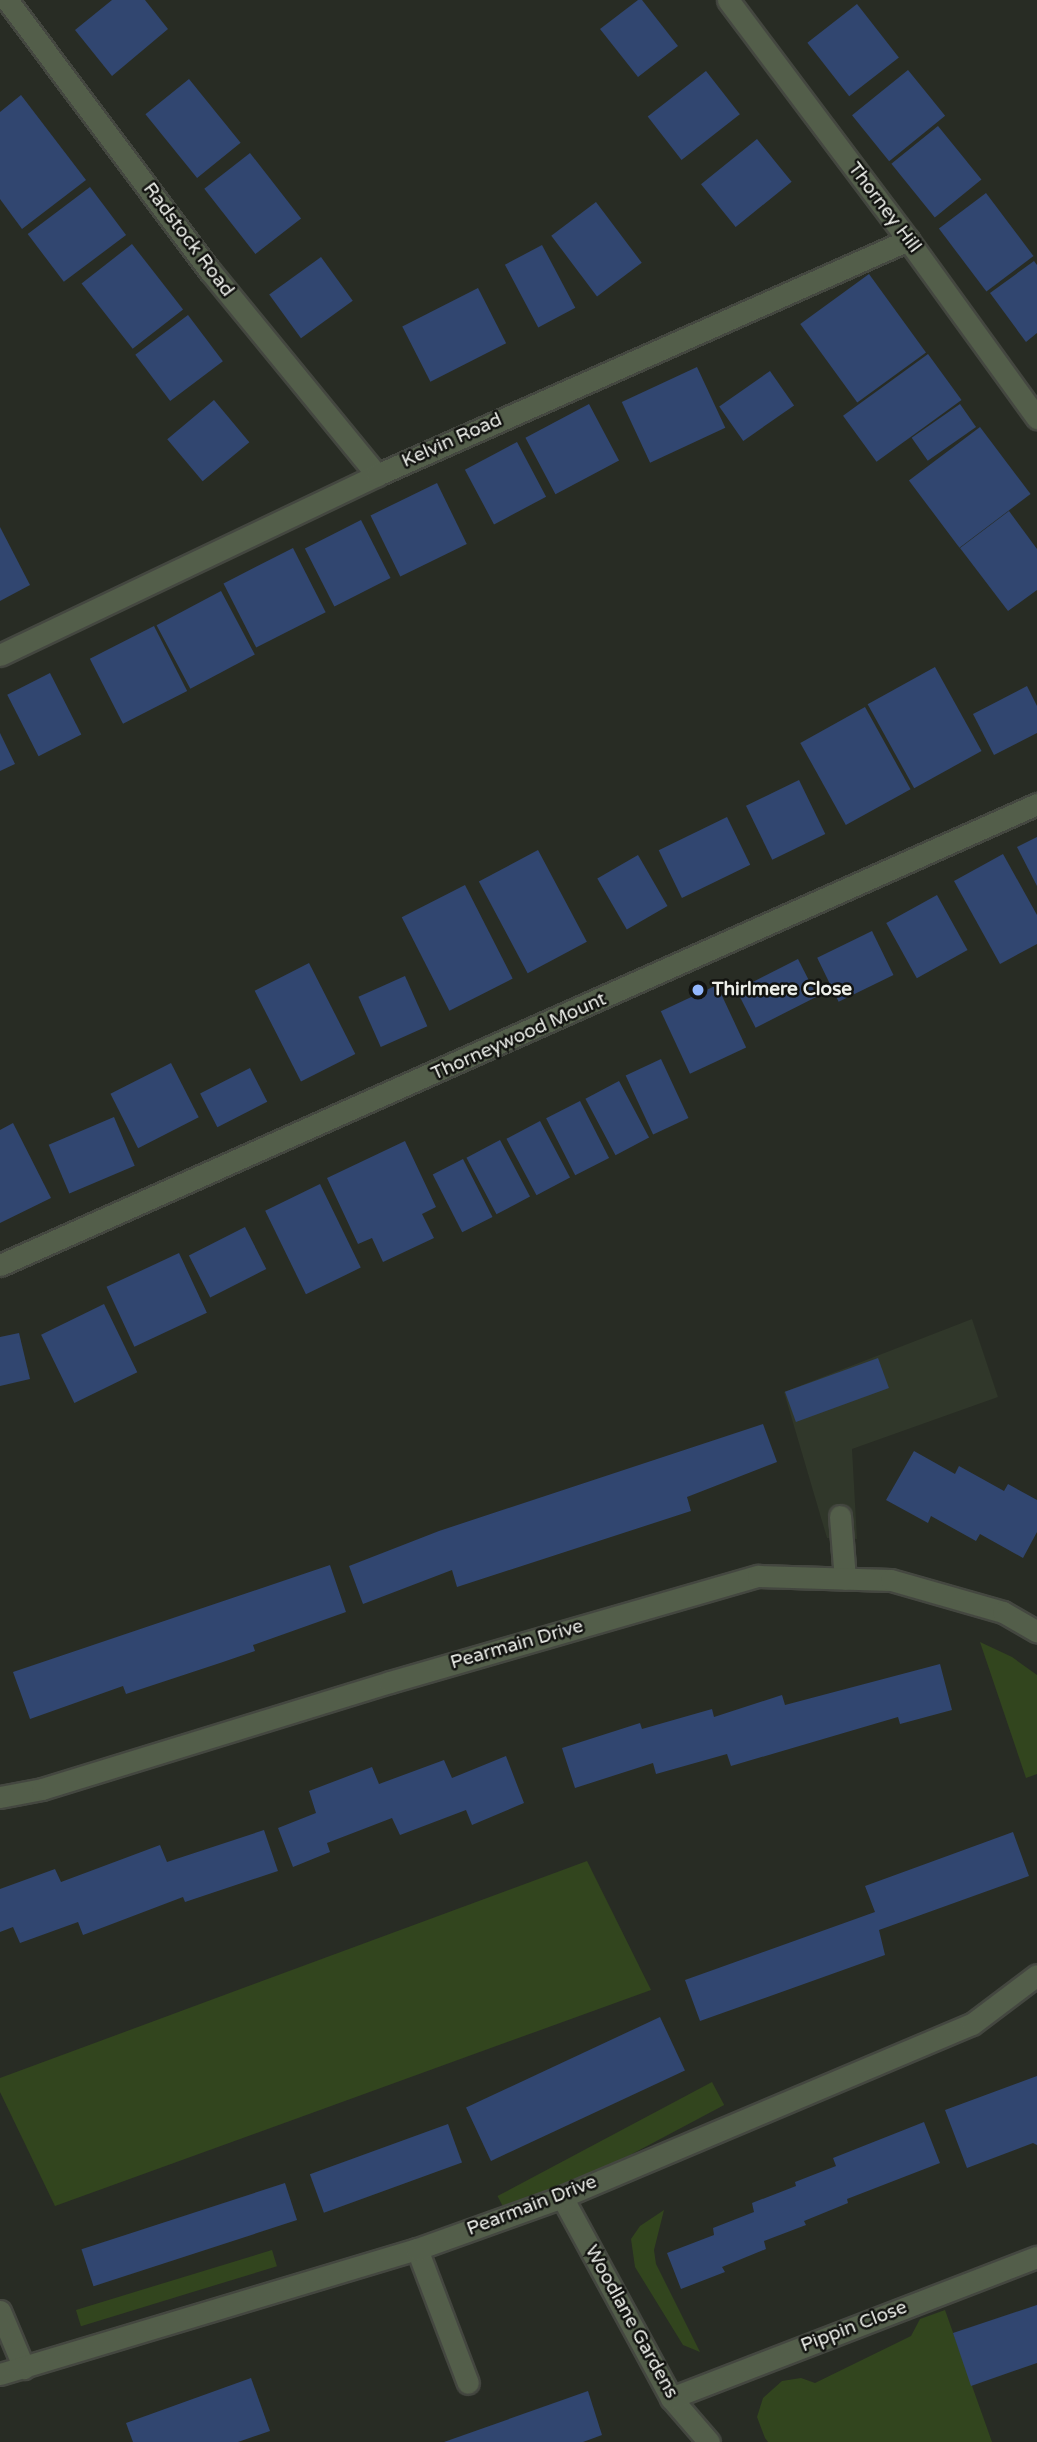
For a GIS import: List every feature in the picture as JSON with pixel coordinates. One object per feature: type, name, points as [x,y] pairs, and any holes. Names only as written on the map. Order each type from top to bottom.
[{"type":"street","name":"Radstock Road","points":[[7,0],[210,271],[377,475]]},
{"type":"street","name":"Thorney Hill","points":[[728,0],[1037,418]]},
{"type":"street","name":"Kelvin Road","points":[[0,655],[377,475],[908,240]]},
{"type":"street","name":"Thorneywood Mount","points":[[0,1265],[1037,804]]},
{"type":"street","points":[[840,1516],[845,1579]]},
{"type":"street","name":"Pearmain Drive","points":[[0,1797],[42,1789],[390,1682],[758,1576],[891,1580],[1003,1612],[1037,1632]]},
{"type":"street","name":"Pearmain Drive","points":[[0,2374],[417,2249],[562,2197],[972,2024],[1037,1975]]},
{"type":"street","name":"Woodlane Gardens","points":[[562,2197],[671,2398],[709,2442]]},
{"type":"street","points":[[417,2249],[468,2383]]},
{"type":"street","name":"Pippin Close","points":[[671,2398],[1037,2257]]},
{"type":"street","points":[[0,2311],[24,2368]]},
{"type":"shaded area","points":[[972,1319],[998,1397],[852,1449],[857,1539],[827,1538],[784,1392]]},
{"type":"green space","points":[[980,1642],[1012,1657],[1037,1675],[1037,1774],[1026,1778]]},
{"type":"green space","points":[[587,1861],[651,1990],[55,2206],[0,2092],[0,2078]]},
{"type":"green space","points":[[712,2082],[724,2105],[510,2219],[497,2196]]},
{"type":"green space","points":[[664,2210],[654,2250],[656,2264],[700,2352],[683,2345],[635,2267],[631,2239],[640,2226]]},
{"type":"green space","points":[[272,2250],[277,2266],[81,2326],[76,2310]]},
{"type":"green space","points":[[945,2310],[992,2442],[768,2442],[765,2438],[757,2417],[763,2398],[782,2381],[801,2378],[815,2383],[911,2336],[920,2319]]},
{"type":"building","points":[[112,0],[145,0],[168,29],[112,76],[75,30]]},
{"type":"building","points":[[638,0],[642,0],[678,46],[638,77],[600,29]]},
{"type":"building","points":[[857,4],[899,58],[849,96],[807,43]]},
{"type":"building","points":[[908,70],[945,116],[889,161],[852,115]]},
{"type":"building","points":[[706,71],[740,114],[682,160],[648,117]]},
{"type":"building","points":[[189,79],[241,143],[197,178],[145,114]]},
{"type":"building","points":[[21,95],[86,180],[22,229],[0,199],[0,112]]},
{"type":"building","points":[[938,126],[981,180],[935,217],[891,164]]},
{"type":"building","points":[[757,139],[792,182],[736,227],[701,184]]},
{"type":"building","points":[[250,153],[301,218],[255,254],[204,189]]},
{"type":"building","points":[[90,187],[126,235],[64,282],[28,234]]},
{"type":"building","points":[[986,193],[1034,256],[986,292],[939,229]]},
{"type":"building","points":[[596,202],[642,263],[597,296],[551,236]]},
{"type":"building","points":[[132,244],[183,309],[133,349],[82,283]]},
{"type":"building","points":[[542,245],[575,308],[538,327],[505,265]]},
{"type":"building","points":[[321,257],[353,301],[301,338],[269,295]]},
{"type":"building","points":[[1034,261],[1037,265],[1037,333],[1026,342],[990,293]]},
{"type":"building","points":[[869,274],[926,352],[857,402],[800,324]]},
{"type":"building","points":[[478,288],[506,343],[430,382],[402,327]]},
{"type":"building","points":[[188,315],[223,361],[170,401],[135,355]]},
{"type":"building","points":[[928,354],[962,400],[877,462],[843,416]]},
{"type":"building","points":[[697,367],[725,428],[650,463],[622,402]]},
{"type":"building","points":[[770,371],[794,405],[743,441],[719,407]]},
{"type":"building","points":[[214,400],[249,442],[203,481],[167,439]]},
{"type":"building","points":[[589,404],[619,461],[555,494],[525,438]]},
{"type":"building","points":[[960,404],[976,427],[928,461],[912,438]]},
{"type":"building","points":[[980,427],[1031,494],[959,548],[909,481]]},
{"type":"building","points":[[517,442],[546,497],[494,524],[465,470]]},
{"type":"building","points":[[437,483],[467,544],[400,577],[370,515]]},
{"type":"building","points":[[1009,511],[1037,549],[1037,590],[1008,611],[960,548]]},
{"type":"building","points":[[361,520],[391,578],[334,607],[305,549]]},
{"type":"building","points":[[0,527],[30,585],[0,601]]},
{"type":"building","points":[[293,548],[326,612],[256,648],[224,583]]},
{"type":"building","points":[[221,591],[255,655],[190,689],[157,625]]},
{"type":"building","points":[[154,626],[187,691],[123,724],[90,659]]},
{"type":"building","points":[[935,667],[982,751],[914,788],[868,704]]},
{"type":"building","points":[[50,673],[81,734],[39,756],[7,695]]},
{"type":"building","points":[[1027,686],[1037,706],[1037,733],[994,755],[973,714]]},
{"type":"building","points":[[865,707],[911,789],[846,825],[800,743]]},
{"type":"building","points":[[0,733],[15,764],[0,771]]},
{"type":"building","points":[[799,780],[825,834],[772,860],[746,806]]},
{"type":"building","points":[[727,817],[750,865],[682,898],[659,850]]},
{"type":"building","points":[[1037,837],[1037,886],[1017,847]]},
{"type":"building","points":[[538,850],[587,942],[528,973],[479,881]]},
{"type":"building","points":[[1003,854],[1037,915],[1037,944],[1000,964],[954,881]]},
{"type":"building","points":[[638,855],[668,906],[627,930],[597,878]]},
{"type":"building","points":[[465,885],[513,979],[449,1011],[402,917]]},
{"type":"building","points":[[937,895],[968,950],[917,978],[886,923]]},
{"type":"building","points":[[872,931],[893,975],[839,1002],[817,958]]},
{"type":"building","points":[[798,959],[817,996],[756,1028],[737,990]]},
{"type":"building","points":[[309,963],[355,1054],[301,1082],[255,991]]},
{"type":"building","points":[[405,976],[427,1026],[381,1047],[358,997]]},
{"type":"building","points":[[717,985],[746,1048],[690,1074],[661,1011]]},
{"type":"building","points":[[661,1059],[688,1118],[653,1134],[626,1075]]},
{"type":"building","points":[[171,1063],[199,1117],[138,1148],[110,1094]]},
{"type":"building","points":[[250,1068],[267,1102],[217,1127],[200,1093]]},
{"type":"building","points":[[619,1081],[649,1138],[615,1155],[585,1099]]},
{"type":"building","points":[[580,1101],[609,1158],[575,1175],[546,1118]]},
{"type":"building","points":[[114,1117],[135,1166],[69,1194],[49,1145]]},
{"type":"building","points":[[540,1121],[570,1178],[536,1195],[506,1139]]},
{"type":"building","points":[[13,1123],[51,1198],[0,1223],[0,1130]]},
{"type":"building","points":[[500,1140],[530,1197],[496,1214],[466,1158]]},
{"type":"building","points":[[405,1141],[436,1207],[422,1214],[434,1238],[383,1262],[372,1238],[358,1244],[327,1178]]},
{"type":"building","points":[[463,1159],[493,1217],[462,1232],[433,1174]]},
{"type":"building","points":[[320,1184],[361,1268],[306,1294],[265,1211]]},
{"type":"building","points":[[245,1227],[266,1269],[210,1297],[189,1256]]},
{"type":"building","points":[[179,1253],[207,1313],[134,1347],[106,1287]]},
{"type":"building","points":[[104,1304],[137,1372],[74,1403],[41,1335]]},
{"type":"building","points":[[19,1333],[30,1379],[0,1386],[0,1337]]},
{"type":"building","points":[[878,1358],[889,1388],[796,1422],[785,1392]]},
{"type":"building","points":[[763,1424],[777,1462],[687,1497],[691,1511],[457,1587],[452,1570],[363,1604],[349,1566],[439,1531]]},
{"type":"building","points":[[914,1451],[955,1474],[959,1466],[1004,1491],[1008,1484],[1037,1500],[1037,1532],[1023,1558],[980,1534],[976,1541],[931,1516],[928,1523],[886,1500]]},
{"type":"building","points":[[330,1565],[346,1612],[253,1645],[255,1651],[223,1662],[126,1694],[123,1686],[30,1719],[13,1672]]},
{"type":"building","points":[[940,1664],[952,1710],[900,1724],[898,1717],[731,1766],[727,1754],[656,1774],[653,1763],[575,1788],[562,1748],[640,1723],[642,1729],[712,1709],[714,1717],[782,1695],[785,1705]]},
{"type":"building","points":[[506,1756],[524,1803],[472,1825],[466,1810],[400,1835],[392,1818],[327,1843],[330,1852],[293,1867],[278,1828],[316,1813],[309,1791],[372,1767],[379,1784],[444,1760],[452,1778]]},
{"type":"building","points":[[264,1830],[278,1871],[185,1902],[183,1897],[83,1935],[78,1922],[20,1943],[13,1927],[0,1932],[0,1889],[55,1869],[61,1882],[160,1845],[167,1862]]},
{"type":"building","points":[[1013,1832],[1029,1876],[879,1930],[885,1955],[700,2021],[685,1980],[875,1912],[865,1886]]},
{"type":"building","points":[[660,2017],[685,2070],[491,2161],[466,2107]]},
{"type":"building","points":[[1037,2076],[1037,2145],[1033,2143],[967,2168],[945,2110]]},
{"type":"building","points":[[924,2122],[940,2163],[847,2199],[848,2203],[804,2221],[806,2225],[764,2241],[766,2249],[722,2267],[725,2272],[681,2289],[667,2253],[714,2235],[713,2228],[754,2212],[752,2203],[796,2186],[795,2182],[836,2166],[833,2158]]},
{"type":"building","points":[[448,2124],[462,2163],[324,2213],[310,2174]]},
{"type":"building","points":[[285,2183],[297,2220],[94,2286],[81,2249]]},
{"type":"building","points":[[1037,2305],[1037,2363],[971,2386],[953,2333]]},
{"type":"building","points":[[251,2378],[270,2431],[238,2442],[133,2442],[126,2423]]},
{"type":"building","points":[[588,2391],[602,2435],[583,2442],[444,2442]]},
{"type":"place","name":"Thirlmere Close","points":[[698,990]]}]
